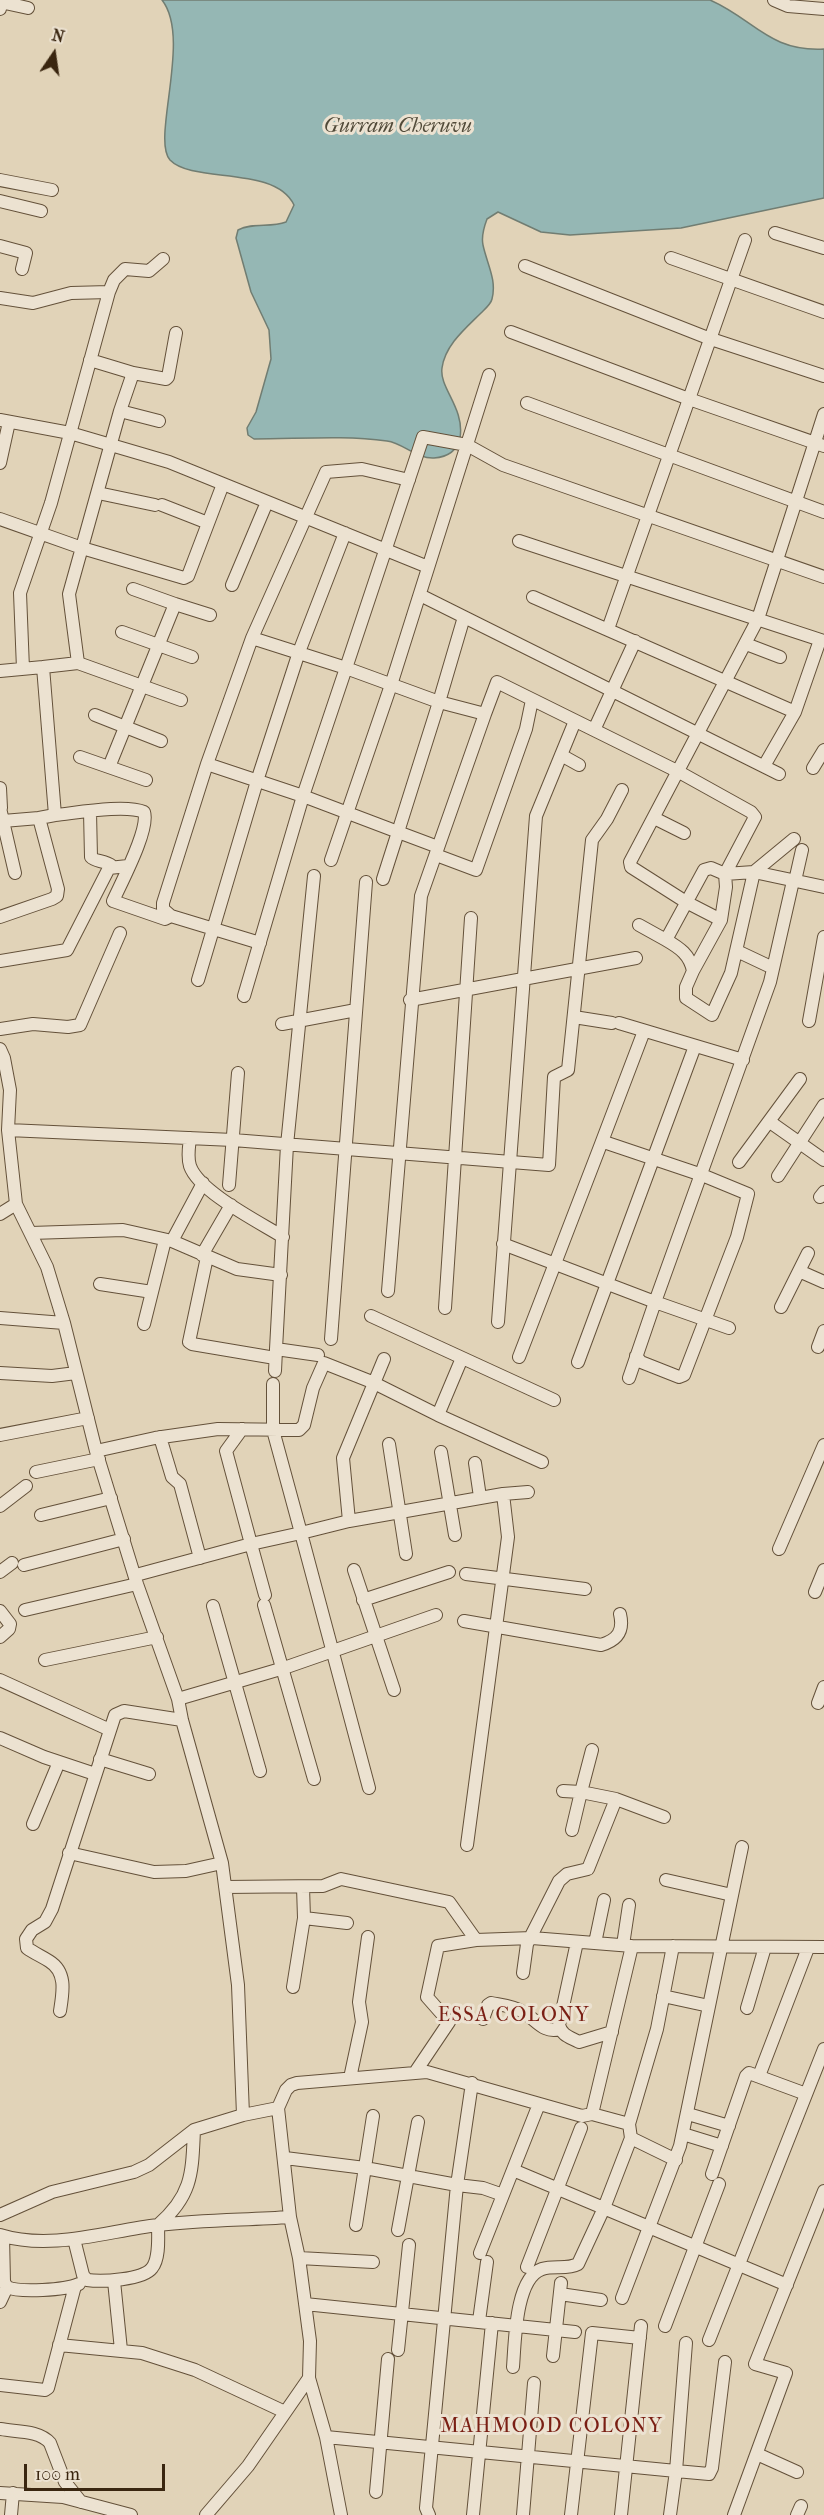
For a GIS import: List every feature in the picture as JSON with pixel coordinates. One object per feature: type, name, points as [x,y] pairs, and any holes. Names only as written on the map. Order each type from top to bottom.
[{"type":"street","points":[[774,0],[788,6],[814,4],[824,9]]},
{"type":"street","points":[[0,4],[20,4]]},
{"type":"street","points":[[0,180],[52,190]]},
{"type":"street","points":[[0,201],[41,212]]},
{"type":"street","points":[[775,233],[824,248]]},
{"type":"street","points":[[608,629],[689,399],[708,338],[745,240]]},
{"type":"street","points":[[0,246],[26,253],[22,269]]},
{"type":"street","points":[[671,258],[824,312]]},
{"type":"street","points":[[23,669],[20,593],[42,533],[109,292],[114,280],[125,269],[148,271],[163,259]]},
{"type":"street","points":[[525,266],[708,338],[824,376]]},
{"type":"street","points":[[0,298],[33,303],[71,293],[109,292]]},
{"type":"street","points":[[511,332],[689,399],[819,444]]},
{"type":"street","points":[[90,360],[133,373],[166,379],[176,333]]},
{"type":"street","points":[[78,663],[69,594],[110,444],[133,373]]},
{"type":"street","points":[[331,860],[391,685],[489,375]]},
{"type":"street","points":[[527,403],[824,512]]},
{"type":"street","points":[[120,411],[159,422]]},
{"type":"street","points":[[721,920],[686,902],[629,865],[758,619],[795,502],[819,444],[824,414]]},
{"type":"street","points":[[0,463],[4,421],[70,433],[169,462],[428,567]]},
{"type":"street","points":[[244,996],[303,796],[423,437],[467,445],[503,465],[824,578]]},
{"type":"street","points":[[260,943],[171,916],[163,909],[207,764],[252,638],[326,472],[362,469],[409,480]]},
{"type":"street","points":[[0,519],[82,548],[184,578],[188,576],[224,484]]},
{"type":"street","points":[[98,493],[159,505],[208,523]]},
{"type":"street","points":[[232,585],[267,502]]},
{"type":"street","points":[[198,980],[257,781],[299,652],[345,533]]},
{"type":"street","points":[[519,541],[822,640],[795,712],[764,766]]},
{"type":"street","points":[[133,589],[210,615]]},
{"type":"street","points":[[420,595],[779,774]]},
{"type":"street","points":[[533,597],[795,712]]},
{"type":"street","points":[[109,767],[175,604]]},
{"type":"street","points":[[383,879],[464,617]]},
{"type":"street","points":[[122,632],[192,657]]},
{"type":"street","points":[[252,638],[346,668],[439,702],[485,714]]},
{"type":"street","points":[[594,730],[635,642]]},
{"type":"street","points":[[746,644],[780,657]]},
{"type":"street","points":[[0,672],[78,663],[181,700]]},
{"type":"street","points":[[42,667],[55,815]]},
{"type":"street","points":[[388,1291],[410,1000],[421,896],[497,682],[679,772],[751,812],[754,817],[725,874],[726,887],[721,920],[686,987],[686,998],[712,1016],[731,973],[754,872],[794,839]]},
{"type":"street","points":[[207,764],[303,796],[398,832],[477,870],[526,729],[532,700]]},
{"type":"street","points":[[95,715],[161,741]]},
{"type":"street","points":[[498,1322],[536,816],[574,721]]},
{"type":"street","points":[[813,768],[824,750]]},
{"type":"street","points":[[561,755],[579,765]]},
{"type":"street","points":[[80,757],[146,780]]},
{"type":"street","points":[[0,788],[3,821],[15,873]]},
{"type":"street","points":[[8,1130],[233,1140],[549,1165],[554,1077],[568,1070],[592,840],[622,790]]},
{"type":"street","points":[[3,821],[90,812],[135,810],[144,812],[145,820],[140,839],[113,901],[165,919],[171,916]]},
{"type":"street","points":[[90,812],[91,857],[94,860],[106,861],[112,866],[128,866]]},
{"type":"street","points":[[0,917],[57,897],[58,889],[39,818]]},
{"type":"street","points":[[654,818],[684,833]]},
{"type":"street","points":[[629,1378],[743,1060],[773,968],[802,850]]},
{"type":"street","points":[[0,961],[67,950],[107,871],[112,866]]},
{"type":"street","points":[[666,940],[704,870],[711,868],[725,874],[754,872],[824,887]]},
{"type":"street","points":[[274,1371],[287,1144],[314,876]]},
{"type":"street","points":[[331,1339],[366,882]]},
{"type":"street","points":[[445,1308],[471,918]]},
{"type":"street","points":[[639,925],[686,954],[692,962],[693,971]]},
{"type":"street","points":[[0,1029],[33,1024],[68,1027],[80,1025],[120,933]]},
{"type":"street","points":[[809,1021],[824,937]]},
{"type":"street","points":[[736,951],[773,968]]},
{"type":"street","points":[[410,1000],[636,958]]},
{"type":"street","points":[[282,1024],[356,1010]]},
{"type":"street","points":[[574,1017],[616,1023],[743,1060]]},
{"type":"street","points":[[519,1357],[644,1031]]},
{"type":"street","points":[[578,1362],[695,1046]]},
{"type":"street","points":[[0,1049],[4,1058],[8,1130],[16,1204],[47,1268],[64,1323],[97,1455],[136,1579],[178,1699],[222,1863],[238,1985],[243,2115]]},
{"type":"street","points":[[229,1185],[238,1073]]},
{"type":"street","points":[[739,1162],[800,1079]]},
{"type":"street","points":[[778,1176],[824,1105]]},
{"type":"street","points":[[770,1122],[824,1160]]},
{"type":"street","points":[[190,1138],[189,1165],[203,1183],[231,1205],[283,1237]]},
{"type":"street","points":[[601,1144],[609,1142],[702,1175],[745,1191],[749,1199],[737,1237],[682,1377],[641,1362],[636,1356]]},
{"type":"street","points":[[144,1324],[168,1240],[203,1183]]},
{"type":"street","points":[[0,1214],[16,1204]]},
{"type":"street","points":[[231,1205],[205,1256],[189,1342],[276,1353],[318,1355]]},
{"type":"street","points":[[30,1233],[123,1230],[168,1240],[237,1269],[281,1275]]},
{"type":"street","points":[[503,1244],[729,1328]]},
{"type":"street","points":[[781,1307],[808,1252]]},
{"type":"street","points":[[800,1271],[824,1282]]},
{"type":"street","points":[[100,1284],[152,1292]]},
{"type":"street","points":[[372,1316],[554,1400]]},
{"type":"street","points":[[0,1318],[64,1323]]},
{"type":"street","points":[[818,1347],[824,1332]]},
{"type":"street","points":[[438,1415],[462,1358]]},
{"type":"street","points":[[349,1521],[343,1458],[372,1382],[384,1359]]},
{"type":"street","points":[[36,1472],[160,1437],[218,1429],[299,1430],[304,1425],[313,1389],[324,1362],[372,1382],[542,1462]]},
{"type":"street","points":[[0,1373],[52,1376],[76,1372]]},
{"type":"street","points":[[273,1384],[273,1430],[369,1788]]},
{"type":"street","points":[[1,1436],[88,1418]]},
{"type":"street","points":[[242,1429],[226,1451],[314,1779]]},
{"type":"street","points":[[160,1437],[172,1477],[180,1484],[200,1558]]},
{"type":"street","points":[[389,1444],[406,1554]]},
{"type":"street","points":[[779,1549],[824,1445]]},
{"type":"street","points":[[441,1452],[455,1535]]},
{"type":"street","points":[[475,1463],[480,1497]]},
{"type":"street","points":[[0,1506],[26,1486]]},
{"type":"street","points":[[25,1610],[136,1579],[200,1558],[349,1521],[480,1497],[528,1492]]},
{"type":"street","points":[[467,1845],[508,1536],[503,1494]]},
{"type":"street","points":[[41,1515],[111,1498]]},
{"type":"street","points":[[0,1572],[18,1564],[124,1539]]},
{"type":"street","points":[[354,1570],[394,1690]]},
{"type":"street","points":[[815,1592],[824,1570]]},
{"type":"street","points":[[363,1600],[449,1572]]},
{"type":"street","points":[[466,1574],[585,1589]]},
{"type":"street","points":[[213,1606],[260,1771]]},
{"type":"street","points":[[0,1611],[10,1624],[9,1629],[0,1637]]},
{"type":"street","points":[[464,1621],[601,1645],[612,1642],[619,1635],[622,1626],[620,1614]]},
{"type":"street","points":[[178,1699],[284,1668],[436,1615]]},
{"type":"street","points":[[45,1660],[157,1637]]},
{"type":"street","points":[[0,1680],[110,1730]]},
{"type":"street","points":[[818,1703],[824,1687]]},
{"type":"street","points":[[60,2011],[63,1984],[60,1971],[48,1960],[27,1948],[26,1939],[32,1930],[45,1922],[52,1909],[115,1715],[119,1712],[182,1720]]},
{"type":"street","points":[[0,1738],[58,1762],[95,1774]]},
{"type":"street","points":[[572,1830],[592,1750]]},
{"type":"street","points":[[100,1759],[149,1774]]},
{"type":"street","points":[[33,1824],[58,1762]]},
{"type":"street","points":[[563,1791],[616,1799],[664,1817]]},
{"type":"street","points":[[523,1973],[527,1944],[563,1877],[585,1870],[590,1866],[616,1799]]},
{"type":"street","points":[[622,2298],[683,2134],[742,1847]]},
{"type":"street","points":[[69,1853],[154,1872],[186,1871],[222,1863]]},
{"type":"street","points":[[225,1887],[323,1886],[341,1878],[449,1902],[476,1940]]},
{"type":"street","points":[[666,1880],[732,1894]]},
{"type":"street","points":[[294,1987],[304,1918],[303,1887]]},
{"type":"street","points":[[595,1943],[604,1900]]},
{"type":"street","points":[[592,2114],[612,2032],[628,1945],[629,1905]]},
{"type":"street","points":[[304,1918],[347,1923]]},
{"type":"street","points":[[350,2078],[362,2022],[359,2002],[368,1937]]},
{"type":"street","points":[[416,2072],[449,2022],[427,1997],[438,1946],[476,1940],[532,1938],[628,1945],[824,1947]]},
{"type":"street","points":[[577,1942],[560,2029],[564,2035],[579,2042],[612,2032]]},
{"type":"street","points":[[513,2367],[523,2289],[537,2271],[544,2268],[572,2267],[578,2264],[604,2208],[630,2138],[629,2124],[648,2063],[673,1946]]},
{"type":"street","points":[[747,2008],[765,1947]]},
{"type":"street","points":[[759,2076],[808,1948]]},
{"type":"street","points":[[663,1996],[709,2006]]},
{"type":"street","points":[[483,2019],[490,2003],[523,2012],[545,2029],[553,2031],[560,2029]]},
{"type":"street","points":[[709,2340],[824,2049]]},
{"type":"street","points":[[340,2515],[326,2437],[309,2378],[310,2341],[299,2258],[290,2217],[278,2108],[291,2085],[427,2072],[582,2116],[592,2114],[629,2124]]},
{"type":"street","points":[[665,2326],[695,2246],[716,2179],[722,2146],[746,2076],[752,2073],[806,2094]]},
{"type":"street","points":[[429,2515],[426,2508],[456,2185],[472,2083]]},
{"type":"street","points":[[473,2515],[479,2452],[485,2322],[483,2257],[503,2196],[539,2104]]},
{"type":"street","points":[[0,2215],[51,2192],[134,2172],[149,2165],[194,2130],[243,2115],[278,2108]]},
{"type":"street","points":[[688,2114],[729,2126]]},
{"type":"street","points":[[356,2225],[373,2116]]},
{"type":"street","points":[[398,2230],[418,2122]]},
{"type":"street","points":[[527,2267],[581,2128]]},
{"type":"street","points":[[194,2130],[192,2174],[183,2197],[171,2214],[159,2225],[156,2259],[153,2267],[143,2274],[114,2281],[87,2280],[75,2286],[19,2290],[7,2287],[4,2282],[2,2236],[37,2241],[74,2239],[159,2225],[290,2217]]},
{"type":"street","points":[[683,2134],[722,2146]]},
{"type":"street","points":[[630,2138],[675,2160]]},
{"type":"street","points":[[285,2158],[365,2168],[483,2188],[503,2196]]},
{"type":"street","points":[[513,2170],[787,2285]]},
{"type":"street","points":[[734,2515],[786,2373],[755,2364],[824,2191]]},
{"type":"street","points":[[74,2239],[83,2275],[87,2280]]},
{"type":"street","points":[[398,2350],[409,2245]]},
{"type":"street","points":[[535,2247],[544,2268]]},
{"type":"street","points":[[299,2258],[372,2262]]},
{"type":"street","points":[[114,2281],[121,2350]]},
{"type":"street","points":[[0,2385],[45,2390],[48,2388],[75,2286]]},
{"type":"street","points":[[0,2302],[7,2287]]},
{"type":"street","points":[[553,2356],[561,2289],[602,2300]]},
{"type":"street","points":[[305,2304],[575,2332]]},
{"type":"street","points":[[571,2515],[592,2333],[641,2332],[621,2515]]},
{"type":"street","points":[[670,2515],[676,2471],[686,2343]]},
{"type":"street","points":[[59,2345],[142,2353],[195,2370],[285,2412]]},
{"type":"street","points":[[376,2492],[388,2359]]},
{"type":"street","points":[[326,2437],[709,2474],[712,2468],[725,2362]]},
{"type":"street","points":[[206,2515],[248,2466],[309,2378]]},
{"type":"street","points":[[523,2515],[534,2383]]},
{"type":"street","points":[[0,2429],[40,2435],[47,2439],[65,2482],[81,2502]]},
{"type":"street","points":[[757,2454],[797,2472]]},
{"type":"street","points":[[11,2515],[7,2493],[63,2497],[130,2515]]},
{"type":"water","name":"Gurram Cheruvu","points":[[162,0],[710,0],[775,40],[805,49],[824,49],[824,198],[681,228],[570,235],[541,232],[498,212],[487,219],[483,235],[483,245],[493,285],[491,301],[452,344],[442,368],[444,383],[456,408],[461,427],[459,443],[454,450],[447,455],[428,458],[393,442],[370,439],[254,439],[248,435],[247,428],[256,412],[271,359],[269,330],[251,292],[236,238],[238,230],[244,228],[286,222],[294,205],[284,193],[270,184],[196,172],[170,160],[165,149],[165,131],[173,62],[173,38],[170,17]]},
{"type":"district","name":"ESSA COLONY","points":[[514,2016]]},
{"type":"district","name":"MAHMOOD COLONY","points":[[552,2427]]}]
